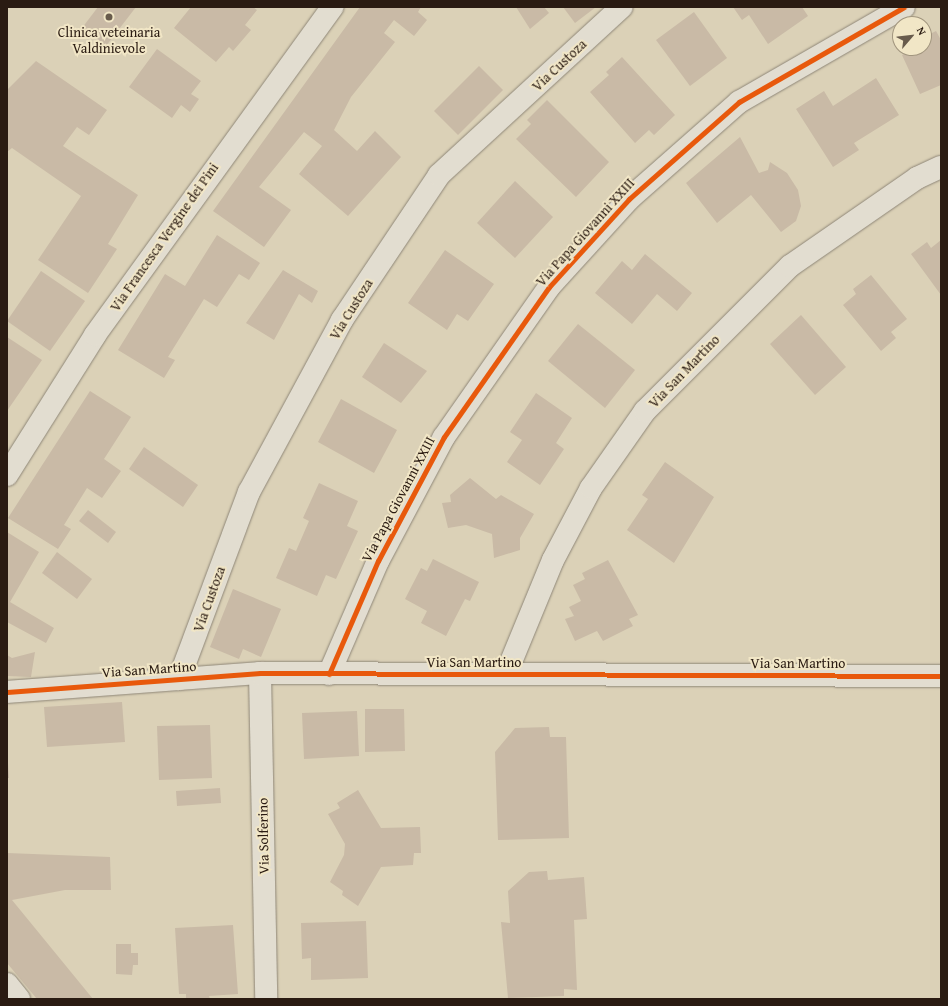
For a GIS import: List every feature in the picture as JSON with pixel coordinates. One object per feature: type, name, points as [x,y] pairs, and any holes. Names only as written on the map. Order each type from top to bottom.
[{"type":"street","name":"Via Francesca Vergine dei Pini","points":[[7,475],[95,335],[332,7]]},
{"type":"street","name":"Via Custoza","points":[[179,679],[248,492],[342,320],[439,175],[622,7]]},
{"type":"street","name":"Via Papa Giovanni XXIII","points":[[329,674],[378,561],[444,437],[549,287],[629,199],[739,102],[904,7]]},
{"type":"street","name":"Via San Martino","points":[[506,674],[553,560],[591,488],[645,411],[790,266],[918,178],[941,167]]},
{"type":"street","name":"Via San Martino","points":[[7,692],[260,673],[941,676]]},
{"type":"street","name":"Via Solferino","points":[[260,673],[266,999]]},
{"type":"street","points":[[7,984],[19,999]]},
{"type":"building","name":"Clinica veteinaria Valdinievole","points":[[98,7],[136,7],[106,46],[82,28]]},
{"type":"building","points":[[191,7],[253,7],[257,10],[245,25],[251,30],[233,51],[229,47],[216,62],[174,28]]},
{"type":"building","points":[[360,7],[421,7],[418,12],[427,20],[414,36],[394,20],[384,33],[395,42],[351,97],[334,130],[357,151],[375,131],[401,157],[348,216],[299,174],[322,146],[304,132],[259,187],[291,210],[264,247],[213,211]]},
{"type":"building","points":[[516,7],[544,7],[549,13],[530,29]]},
{"type":"building","points":[[563,7],[596,7],[575,23]]},
{"type":"building","points":[[733,7],[802,7],[808,16],[768,44],[749,15],[742,20]]},
{"type":"building","points":[[694,12],[727,58],[690,86],[656,40]]},
{"type":"building","points":[[936,31],[941,40],[941,85],[920,94],[902,56],[932,56],[932,33]]},
{"type":"building","points":[[157,49],[201,81],[191,94],[199,99],[190,112],[181,105],[172,118],[129,87]]},
{"type":"building","points":[[622,57],[675,115],[654,135],[649,130],[635,143],[590,92],[609,75],[606,72]]},
{"type":"building","points":[[36,61],[107,110],[89,135],[77,127],[63,146],[138,195],[108,244],[117,249],[88,293],[38,260],[81,196],[12,148],[7,152],[7,90]]},
{"type":"building","points":[[479,66],[503,90],[458,135],[434,111]]},
{"type":"building","points":[[876,78],[899,115],[854,143],[859,150],[833,167],[796,109],[824,91],[833,106]]},
{"type":"building","points":[[547,100],[609,162],[576,197],[516,139],[531,124],[527,120]]},
{"type":"building","points":[[740,137],[759,173],[768,170],[770,162],[787,173],[798,190],[801,206],[796,221],[781,232],[751,195],[717,223],[686,183]]},
{"type":"building","points":[[515,181],[553,217],[515,258],[477,223]]},
{"type":"building","points":[[217,235],[260,263],[249,280],[239,274],[217,307],[204,299],[168,357],[175,360],[164,378],[118,350],[165,274],[185,286]]},
{"type":"building","points":[[941,240],[941,295],[911,254],[927,242],[931,248]]},
{"type":"building","points":[[445,250],[494,284],[468,321],[457,314],[447,330],[408,303]]},
{"type":"building","points":[[645,254],[692,293],[677,311],[657,294],[632,324],[595,293],[622,261],[632,270]]},
{"type":"building","points":[[283,270],[318,291],[312,303],[299,294],[274,340],[246,323]]},
{"type":"building","points":[[41,271],[85,301],[50,351],[7,321]]},
{"type":"building","points":[[871,275],[907,319],[891,332],[896,338],[881,351],[843,305],[856,294],[853,289]]},
{"type":"building","points":[[801,315],[846,367],[815,395],[770,344]]},
{"type":"building","points":[[578,324],[635,370],[605,408],[548,361]]},
{"type":"building","points":[[7,337],[42,360],[7,411]]},
{"type":"building","points":[[384,343],[427,371],[401,403],[362,377]]},
{"type":"building","points":[[90,391],[131,417],[104,459],[121,471],[102,498],[87,488],[64,525],[71,529],[58,549],[8,518]]},
{"type":"building","points":[[536,393],[572,418],[556,443],[564,449],[540,485],[507,462],[522,440],[510,432]]},
{"type":"building","points":[[341,399],[397,430],[374,473],[318,442]]},
{"type":"building","points":[[144,447],[198,485],[183,507],[129,469]]},
{"type":"building","points":[[665,462],[714,497],[674,563],[627,530],[648,499],[642,495]]},
{"type":"building","points":[[470,478],[496,499],[501,495],[534,514],[520,538],[520,550],[494,558],[492,534],[466,525],[448,528],[442,503],[451,502],[450,495]]},
{"type":"building","points":[[319,483],[358,501],[347,526],[358,531],[336,579],[326,575],[317,596],[276,578],[289,548],[296,551],[309,521],[303,518]]},
{"type":"building","points":[[88,510],[116,532],[108,543],[79,521]]},
{"type":"building","points":[[7,532],[39,552],[10,602],[54,628],[46,643],[7,622]]},
{"type":"building","points":[[57,552],[92,579],[77,599],[42,573]]},
{"type":"building","points":[[433,559],[479,582],[470,601],[465,599],[446,636],[421,623],[427,611],[405,599],[421,568],[427,571]]},
{"type":"building","points":[[608,560],[638,615],[629,619],[633,626],[603,641],[597,631],[575,641],[565,619],[574,616],[569,607],[581,601],[573,585],[585,579],[582,573]]},
{"type":"building","points":[[233,589],[281,609],[261,657],[243,649],[239,659],[210,647]]},
{"type":"building","points":[[35,652],[31,677],[7,676],[7,655],[12,658]]},
{"type":"building","points":[[122,702],[125,742],[47,747],[44,707]]},
{"type":"building","points":[[365,709],[404,709],[405,751],[365,752]]},
{"type":"building","points":[[357,711],[359,756],[304,759],[302,713]]},
{"type":"building","points":[[210,725],[212,778],[159,780],[157,726]]},
{"type":"building","points":[[549,727],[550,737],[566,737],[569,838],[498,840],[495,752],[515,728]]},
{"type":"building","points":[[7,749],[9,778],[7,778]]},
{"type":"building","points":[[220,788],[221,803],[177,806],[176,791]]},
{"type":"building","points":[[358,790],[381,828],[420,827],[421,853],[414,853],[413,865],[381,867],[358,906],[342,895],[343,891],[330,882],[344,855],[345,844],[328,814],[340,808],[337,803]]},
{"type":"building","points":[[7,853],[110,857],[111,890],[65,890],[12,900],[93,999],[37,999],[7,963]]},
{"type":"building","points":[[547,871],[548,880],[584,877],[587,919],[574,920],[577,990],[564,989],[564,996],[508,998],[501,922],[510,923],[508,891],[529,872]]},
{"type":"building","points":[[366,921],[368,978],[311,980],[311,958],[302,959],[301,923]]},
{"type":"building","points":[[233,925],[238,994],[209,996],[210,999],[186,999],[186,994],[179,994],[175,928]]},
{"type":"building","points":[[116,944],[131,944],[131,953],[138,953],[138,965],[133,965],[132,975],[116,974]]},
{"type":"cycle path","points":[[329,674],[378,561],[444,437],[549,287],[629,199],[739,102],[904,7]]},
{"type":"cycle path","points":[[7,692],[260,673],[941,676]]},
{"type":"place","name":"Clinica veteinaria Valdinievole","points":[[109,17]]}]
